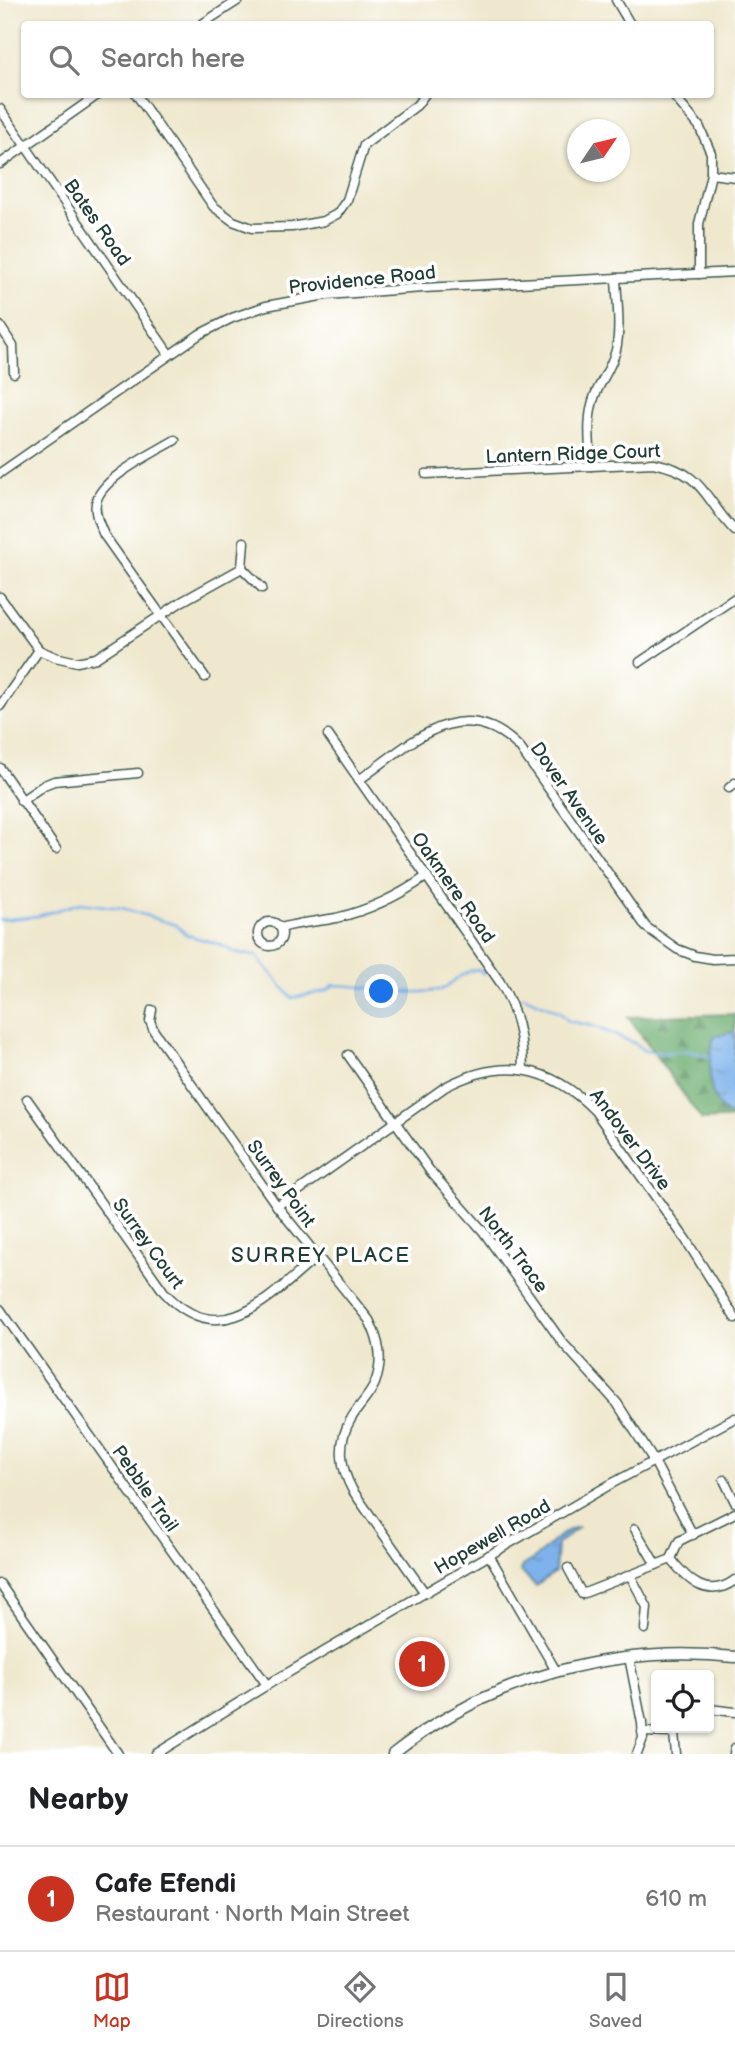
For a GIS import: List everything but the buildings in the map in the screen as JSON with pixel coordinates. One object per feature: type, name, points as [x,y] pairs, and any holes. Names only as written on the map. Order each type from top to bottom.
[{"type":"main road","points":[[393,1754],[432,1726],[477,1701],[505,1688],[556,1671],[629,1657],[680,1654],[735,1657]]},
{"type":"street","points":[[207,21],[239,0]]},
{"type":"street","points":[[616,0],[628,21]]},
{"type":"street","points":[[0,164],[93,98]]},
{"type":"street","points":[[139,98],[213,206],[233,221],[252,228],[292,227],[324,221],[337,214],[347,200],[364,145],[418,105],[422,98]]},
{"type":"street","points":[[675,98],[705,135],[711,153],[711,174],[699,224],[699,274]]},
{"type":"street","name":"Bates Road","points":[[0,109],[169,354]]},
{"type":"street","points":[[711,174],[735,177]]},
{"type":"street","name":"Providence Road","points":[[0,473],[200,334],[232,318],[266,306],[301,299],[423,288],[735,272]]},
{"type":"street","points":[[591,466],[590,410],[612,364],[618,340],[616,278]]},
{"type":"street","points":[[0,326],[13,346],[14,373]]},
{"type":"street","points":[[176,440],[115,478],[107,485],[96,503],[99,525],[104,535],[205,677]]},
{"type":"street","name":"Lantern Ridge Court","points":[[426,474],[653,463],[684,472],[700,485],[735,531]]},
{"type":"street","points":[[244,541],[242,568],[262,588]]},
{"type":"street","points":[[0,597],[39,650],[77,662],[96,658],[242,568]]},
{"type":"street","points":[[640,662],[735,598]]},
{"type":"street","points":[[0,706],[39,650]]},
{"type":"street","name":"Dover Avenue","points":[[359,780],[441,725],[469,721],[496,728],[520,748],[646,927],[677,949],[695,956],[735,958]]},
{"type":"street","name":"Oakmere Road","points":[[328,735],[508,994],[520,1031],[523,1070]]},
{"type":"street","points":[[0,768],[55,849]]},
{"type":"street","points":[[21,801],[54,781],[138,773]]},
{"type":"street","points":[[281,928],[365,910],[397,895],[427,876]]},
{"type":"street","name":"Surrey Point","points":[[152,1010],[150,1021],[154,1031],[277,1206],[369,1320],[380,1349],[380,1366],[375,1383],[351,1418],[344,1435],[341,1455],[344,1473],[353,1491],[425,1592]]},
{"type":"street","name":"North Trace","points":[[348,1055],[430,1171],[483,1231],[562,1342],[617,1403],[654,1461],[693,1535]]},
{"type":"street","name":"Andover Drive","points":[[277,1206],[445,1087],[464,1077],[492,1070],[523,1070],[543,1074],[580,1095],[595,1111],[686,1240],[735,1318]]},
{"type":"street","name":"Surrey Court","points":[[27,1098],[163,1292],[186,1311],[215,1320],[243,1315],[317,1257]]},
{"type":"street","name":"Pebble Trail","points":[[0,1310],[267,1685]]},
{"type":"street","name":"Hopewell Road","points":[[156,1754],[425,1592],[654,1461],[735,1418]]},
{"type":"street","points":[[724,1480],[735,1502]]},
{"type":"street","points":[[568,1567],[582,1594],[671,1559],[679,1541],[735,1513]]},
{"type":"street","points":[[635,1529],[656,1565]]},
{"type":"street","points":[[489,1555],[556,1671]]},
{"type":"street","points":[[671,1559],[684,1576],[698,1587],[726,1586],[735,1580]]},
{"type":"street","points":[[631,1575],[647,1607],[645,1629]]},
{"type":"street","points":[[0,1584],[118,1754]]},
{"type":"street","points":[[629,1657],[643,1738],[636,1754]]},
{"type":"street","points":[[714,1710],[735,1712]]},
{"type":"street","points":[[642,1732],[651,1731]]},
{"type":"street","points":[[674,1733],[676,1754]]},
{"type":"street","points":[[734,1754],[735,1748]]},
{"type":"green space","points":[[735,1014],[735,1118],[702,1120],[628,1017]]},
{"type":"water","points":[[735,1031],[735,1116],[725,1112],[713,1094],[710,1058],[714,1037]]},
{"type":"water","points":[[579,1527],[557,1544],[555,1572],[536,1586],[520,1571],[522,1566],[537,1557],[556,1539]]},
{"type":"waterway","points":[[0,920],[38,916],[80,903],[122,908],[176,925],[187,935],[219,944],[236,953],[256,956],[292,998],[326,991],[334,985],[427,992],[440,990],[471,971],[478,969],[484,974]]},
{"type":"waterway","points":[[523,996],[560,1012],[568,1021],[593,1026],[634,1043],[645,1051],[688,1051],[709,1056]]},
{"type":"place","name":"Cafe Efendi","points":[[422,1664]]},
{"type":"district","name":"SURREY PLACE","points":[[321,1255]]}]
